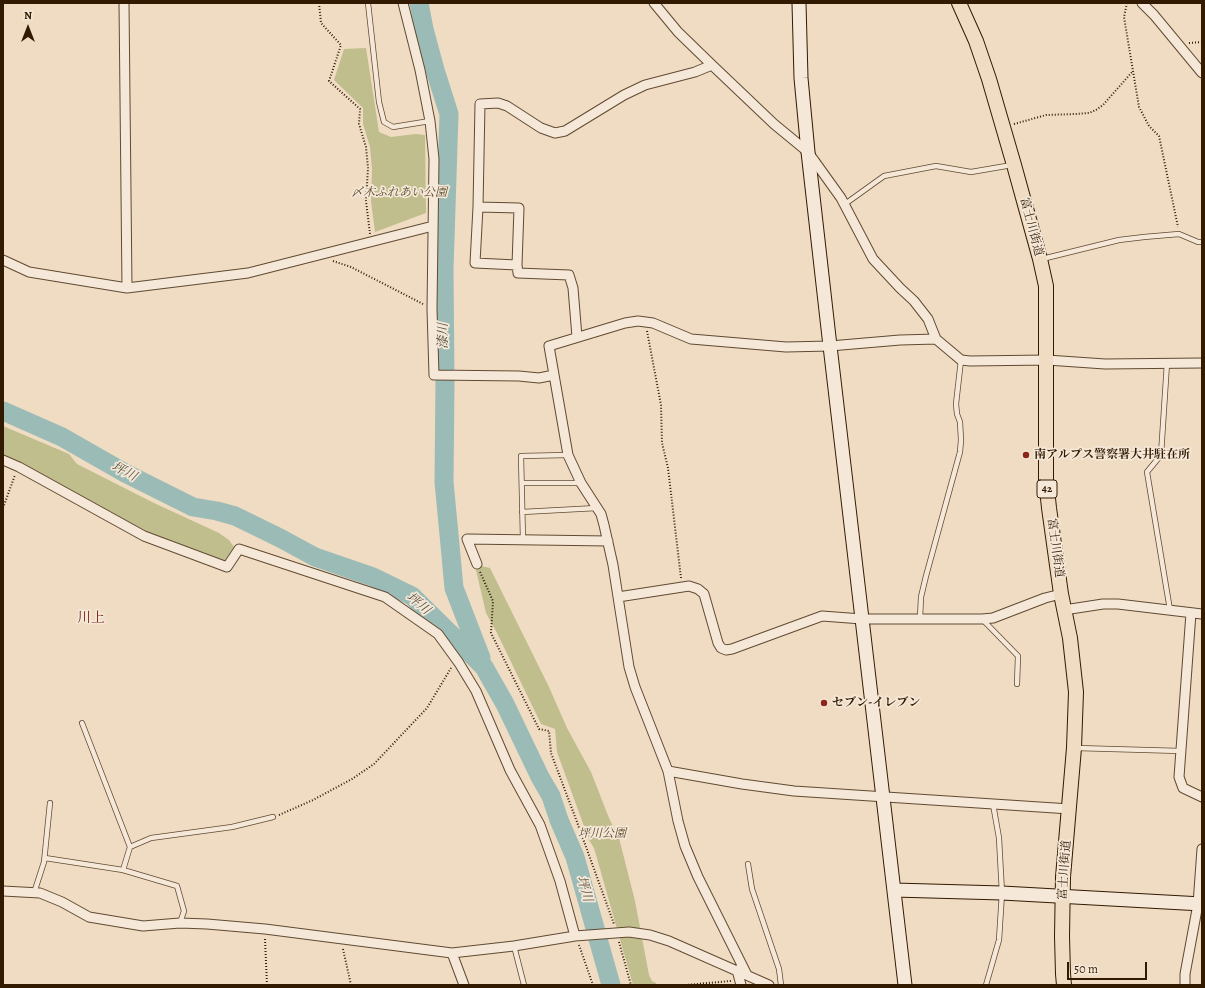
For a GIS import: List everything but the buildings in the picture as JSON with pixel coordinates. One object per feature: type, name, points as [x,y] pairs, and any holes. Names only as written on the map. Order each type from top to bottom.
[{"type":"main road","name":"富士川街道","points":[[959,3],[976,41],[989,79],[1014,164],[1046,286],[1046,479],[1061,594],[1070,638],[1076,692],[1074,748],[1063,896],[1062,936],[1064,985]]},
{"type":"street","points":[[124,3],[127,288]]},
{"type":"street","points":[[403,3],[420,70],[430,121],[434,159],[432,309],[434,375],[518,376],[539,378],[554,375]]},
{"type":"street","points":[[654,3],[678,32],[712,65],[774,124],[808,152],[845,204],[873,259],[914,301],[928,318],[936,339],[961,360],[1047,360],[1105,364],[1202,363]]},
{"type":"street","points":[[799,3],[801,78],[808,152],[905,985]]},
{"type":"street","points":[[1142,3],[1154,15],[1202,73]]},
{"type":"street","points":[[516,265],[475,263],[478,207],[480,104],[498,103],[507,106],[541,128],[555,133],[565,131],[624,95],[645,85],[695,72],[712,65]]},
{"type":"street","points":[[478,207],[519,208],[516,265],[518,273],[569,275],[573,288],[577,337]]},
{"type":"street","points":[[3,260],[30,272],[127,288],[248,273],[433,226]]},
{"type":"street","points":[[743,980],[685,846],[678,821],[668,771],[634,687],[629,667],[608,541],[601,514],[581,483],[568,455],[549,346],[625,323],[638,321],[653,323],[691,339],[786,347],[830,346],[900,340],[936,339]]},
{"type":"street","points":[[3,460],[18,466],[144,536],[227,567],[239,550],[385,597],[438,634],[457,659],[476,691],[510,770],[540,825],[560,881],[575,936]]},
{"type":"street","points":[[477,564],[467,539],[608,541]]},
{"type":"street","points":[[618,597],[689,586],[698,589],[704,594],[718,644],[721,648],[726,650],[822,616],[862,619],[993,618],[1045,598],[1061,594]]},
{"type":"street","points":[[1064,610],[1103,604],[1202,614]]},
{"type":"street","points":[[1191,613],[1179,777],[1183,788],[1202,797]]},
{"type":"street","points":[[668,771],[787,790],[883,798],[1070,809]]},
{"type":"street","points":[[1185,985],[1185,974],[1200,904],[1202,849]]},
{"type":"street","points":[[894,890],[1002,893],[1200,904]]},
{"type":"street","points":[[3,892],[40,893],[62,902],[89,917],[143,926],[207,924],[452,953],[514,946],[575,936],[630,932],[650,935],[669,941],[737,970],[743,980],[769,985]]},
{"type":"street","points":[[452,953],[464,985]]},
{"type":"lane","points":[[368,3],[379,102],[384,122],[393,127],[430,121]]},
{"type":"lane","points":[[845,204],[884,176],[936,166],[970,172],[1014,164]]},
{"type":"lane","points":[[1040,259],[1119,240],[1179,234],[1198,242],[1202,242]]},
{"type":"lane","points":[[920,618],[921,597],[926,576],[960,452],[960,422],[956,404],[961,360]]},
{"type":"lane","points":[[1167,363],[1161,455],[1147,472],[1170,610]]},
{"type":"lane","points":[[523,540],[521,456],[568,455]]},
{"type":"lane","points":[[522,484],[581,483]]},
{"type":"lane","points":[[522,512],[597,508]]},
{"type":"lane","points":[[982,619],[1018,656],[1017,684]]},
{"type":"lane","points":[[82,723],[130,847],[123,870]]},
{"type":"lane","points":[[1074,748],[1181,752]]},
{"type":"lane","points":[[34,893],[45,858],[50,803]]},
{"type":"lane","points":[[986,985],[999,940],[1002,893],[998,838],[993,804]]},
{"type":"lane","points":[[130,847],[151,838],[232,828],[273,817]]},
{"type":"lane","points":[[45,858],[123,870],[177,886],[184,911],[180,924]]},
{"type":"lane","points":[[748,864],[752,889],[780,969],[781,985]]},
{"type":"lane","points":[[514,946],[524,985]]},
{"type":"path","points":[[319,3],[320,23],[341,45],[329,80],[360,109],[359,124],[368,168],[366,201],[371,242]]},
{"type":"path","points":[[1127,3],[1124,17],[1139,107],[1148,126],[1159,136],[1179,234]]},
{"type":"path","points":[[1003,128],[1046,115],[1089,113],[1096,110],[1103,105],[1133,71]]},
{"type":"path","points":[[317,256],[351,267],[432,309]]},
{"type":"path","points":[[645,322],[661,406],[662,442],[668,468],[681,587]]},
{"type":"path","points":[[3,508],[18,466]]},
{"type":"path","points":[[477,564],[493,601],[491,633],[539,729],[549,731],[550,753],[578,822],[617,933],[631,985]]},
{"type":"path","points":[[273,817],[314,800],[352,779],[374,764],[427,708],[457,659]]},
{"type":"path","points":[[265,930],[267,985]]},
{"type":"path","points":[[575,936],[593,985]]},
{"type":"path","points":[[340,939],[351,985]]},
{"type":"path","points":[[685,985],[743,980]]},
{"type":"green space","name":"〆木ふれあい公園","points":[[366,48],[379,132],[391,137],[415,134],[425,135],[426,213],[375,232],[371,201],[372,169],[370,147],[363,124],[363,108],[334,80],[344,49]]},
{"type":"green space","points":[[3,426],[69,454],[77,464],[154,503],[219,533],[229,540],[234,547],[223,563],[144,534],[3,457]]},
{"type":"green space","name":"坪川公園","points":[[481,566],[490,568],[549,687],[567,728],[591,772],[609,818],[619,838],[635,901],[649,975],[656,985],[633,985],[594,848],[589,840],[557,752],[555,729],[541,724],[486,613],[476,570]]},
{"type":"waterway","name":"漆川","points":[[419,3],[435,70],[449,114],[444,270],[444,482],[454,588],[481,658]]},
{"type":"waterway","name":"坪川","points":[[3,411],[62,437],[125,473],[193,507],[235,516],[315,557],[373,577],[412,596],[484,667],[505,704],[540,777],[551,796],[559,820],[575,857],[611,985]]},
{"type":"place","name":"南アルプス警察署大井駐在所","points":[[1026,455]]},
{"type":"place","name":"セブン-イレブン","points":[[824,703]]},
{"type":"district","name":"川上","points":[[91,619]]}]
